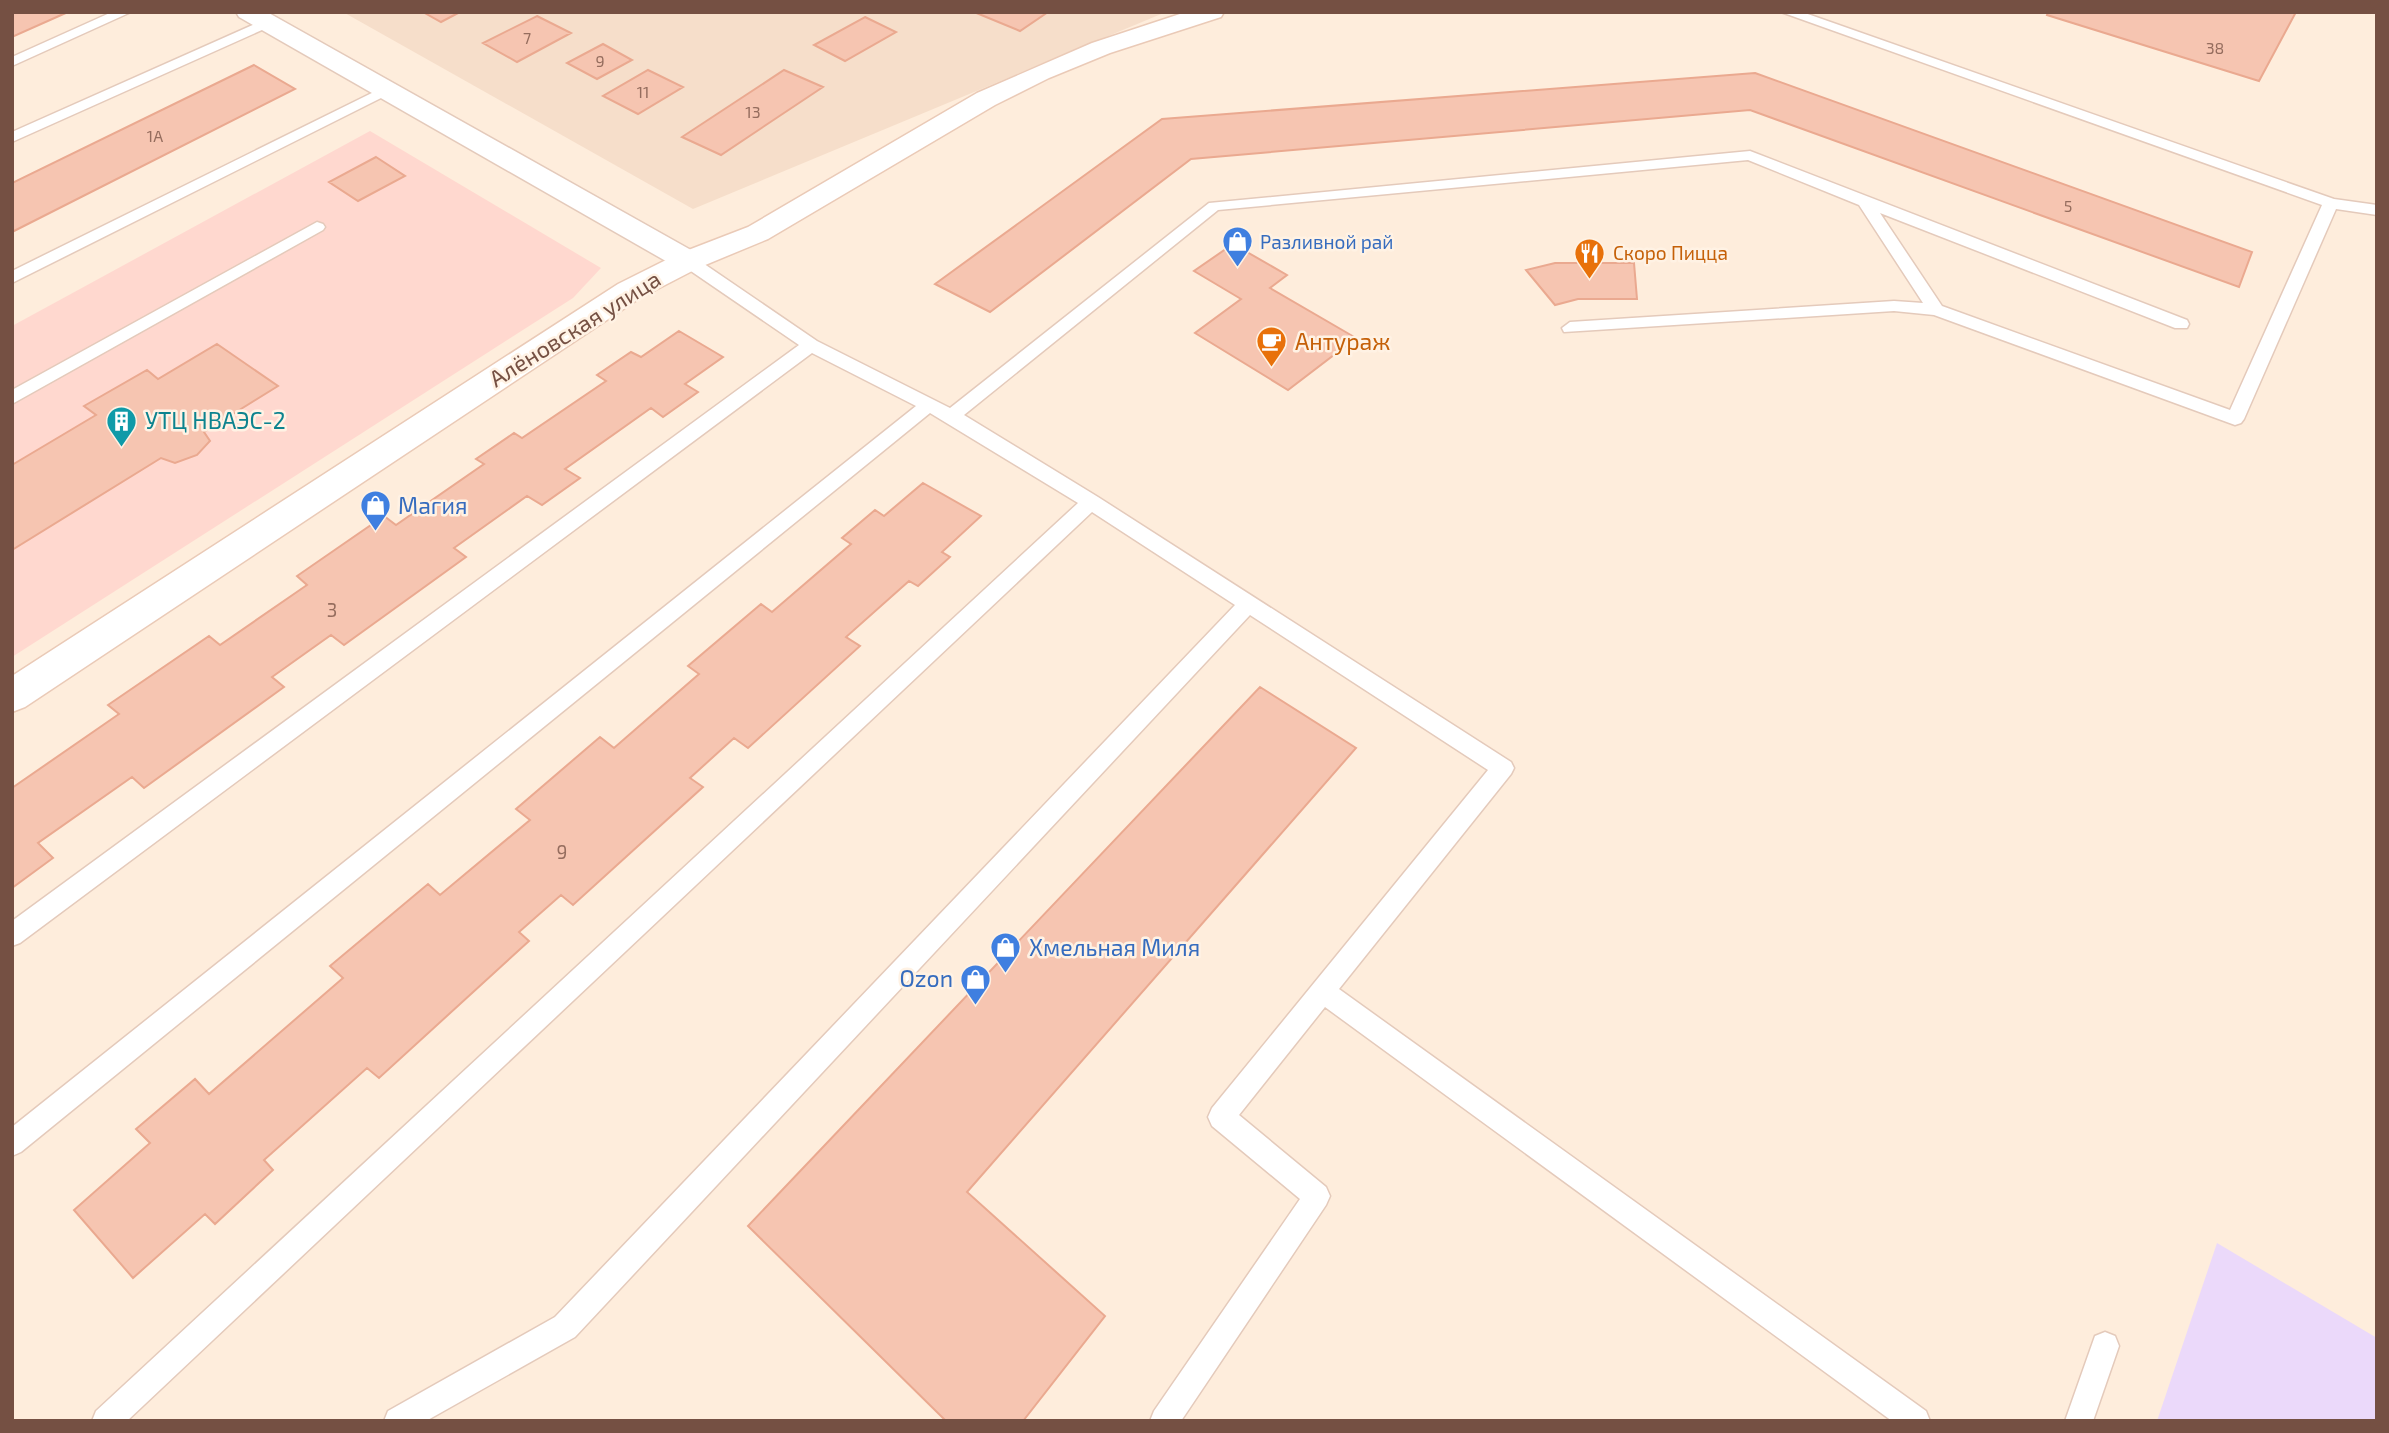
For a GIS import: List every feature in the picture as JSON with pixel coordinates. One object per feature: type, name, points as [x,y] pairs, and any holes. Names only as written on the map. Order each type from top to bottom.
[{"type":"street","name":"Алёновская улица","points":[[12,696],[629,291],[688,261],[758,233],[986,99],[1040,73],[1101,48],[1212,12]]},
{"type":"street","points":[[257,18],[688,261]]},
{"type":"lane","points":[[12,62],[124,12]]},
{"type":"lane","points":[[1788,12],[2331,203],[2377,210]]},
{"type":"lane","points":[[12,138],[257,18]]},
{"type":"lane","points":[[12,278],[386,90]]},
{"type":"lane","points":[[951,416],[1214,206],[1750,155],[2181,324]]},
{"type":"lane","points":[[1865,202],[1936,310]]},
{"type":"lane","points":[[1570,328],[1894,306],[1936,310],[2235,419],[2331,203]]},
{"type":"lane","points":[[12,398],[317,227]]},
{"type":"lane","points":[[688,261],[811,345],[951,416],[1091,502],[1503,768],[1221,1117],[1317,1196],[1164,1421]]},
{"type":"lane","points":[[12,935],[811,345]]},
{"type":"lane","points":[[12,1143],[928,405]]},
{"type":"lane","points":[[106,1421],[1091,502]]},
{"type":"lane","points":[[398,1421],[565,1326],[1248,604]]},
{"type":"lane","points":[[1322,991],[1916,1421]]},
{"type":"lane","points":[[2079,1421],[2105,1346]]},
{"type":"shaded area","points":[[343,12],[1166,12],[693,209]]},
{"type":"shaded area","points":[[370,131],[601,268],[573,298],[12,657],[12,326]]},
{"type":"shaded area","points":[[2217,1243],[2377,1338],[2377,1421],[2157,1421]]},
{"type":"building","points":[[12,12],[68,12],[12,37]]},
{"type":"building","points":[[423,12],[460,12],[441,22]]},
{"type":"building","points":[[974,12],[1048,12],[1020,31]]},
{"type":"building","points":[[2048,12],[2296,12],[2259,81],[2047,15]]},
{"type":"building","points":[[537,16],[571,33],[517,62],[483,43]]},
{"type":"building","points":[[865,17],[896,32],[845,61],[814,45]]},
{"type":"building","points":[[603,44],[632,60],[597,79],[567,63]]},
{"type":"building","points":[[254,65],[295,89],[12,232],[12,183]]},
{"type":"building","points":[[648,70],[683,87],[638,114],[603,96]]},
{"type":"building","points":[[784,70],[823,87],[721,155],[682,137]]},
{"type":"building","points":[[1755,73],[2252,252],[2239,287],[1750,110],[1191,159],[990,312],[935,284],[1162,119]]},
{"type":"building","points":[[376,157],[405,176],[358,201],[329,182]]},
{"type":"building","points":[[1233,244],[1287,275],[1270,288],[1356,338],[1288,390],[1195,333],[1241,299],[1194,271]]},
{"type":"building","points":[[1555,263],[1634,263],[1637,299],[1578,299],[1555,305],[1526,270]]},
{"type":"building","points":[[679,331],[723,357],[685,384],[698,392],[663,417],[651,408],[565,469],[580,478],[542,505],[527,496],[454,548],[466,557],[344,645],[331,635],[272,677],[284,687],[144,788],[132,777],[38,843],[53,858],[12,888],[12,788],[119,714],[108,705],[209,636],[220,645],[307,585],[297,576],[384,516],[396,525],[484,464],[476,459],[514,433],[522,438],[606,381],[597,375],[631,352],[641,357]]},
{"type":"building","name":"УТЦ НВАЭС-2","points":[[217,344],[278,386],[204,432],[210,441],[197,455],[175,463],[161,458],[12,550],[12,465],[96,415],[84,406],[147,370],[158,379]]},
{"type":"building","points":[[923,483],[981,516],[942,552],[950,557],[918,586],[909,581],[846,637],[860,646],[748,748],[734,738],[690,778],[703,787],[573,905],[561,895],[519,932],[529,941],[379,1078],[367,1068],[264,1160],[273,1170],[215,1224],[205,1214],[133,1278],[74,1210],[150,1143],[136,1129],[195,1079],[209,1094],[343,978],[330,966],[428,884],[440,895],[530,820],[516,809],[600,737],[614,748],[699,674],[688,666],[761,604],[772,612],[851,544],[842,538],[875,510],[884,516]]},
{"type":"building","points":[[1260,687],[1356,748],[967,1192],[1105,1316],[1023,1421],[946,1421],[748,1226]]},
{"type":"place","name":"Разливной рай","points":[[1237,269]]},
{"type":"place","name":"Скоро Пицца","points":[[1590,280]]},
{"type":"place","name":"Антураж","points":[[1272,369]]},
{"type":"place","name":"УТЦ НВАЭС-2","points":[[122,448]]},
{"type":"place","name":"Магия","points":[[375,533]]},
{"type":"place","name":"Хмельная Миля","points":[[1006,975]]},
{"type":"place","name":"Ozon","points":[[976,1006]]}]
